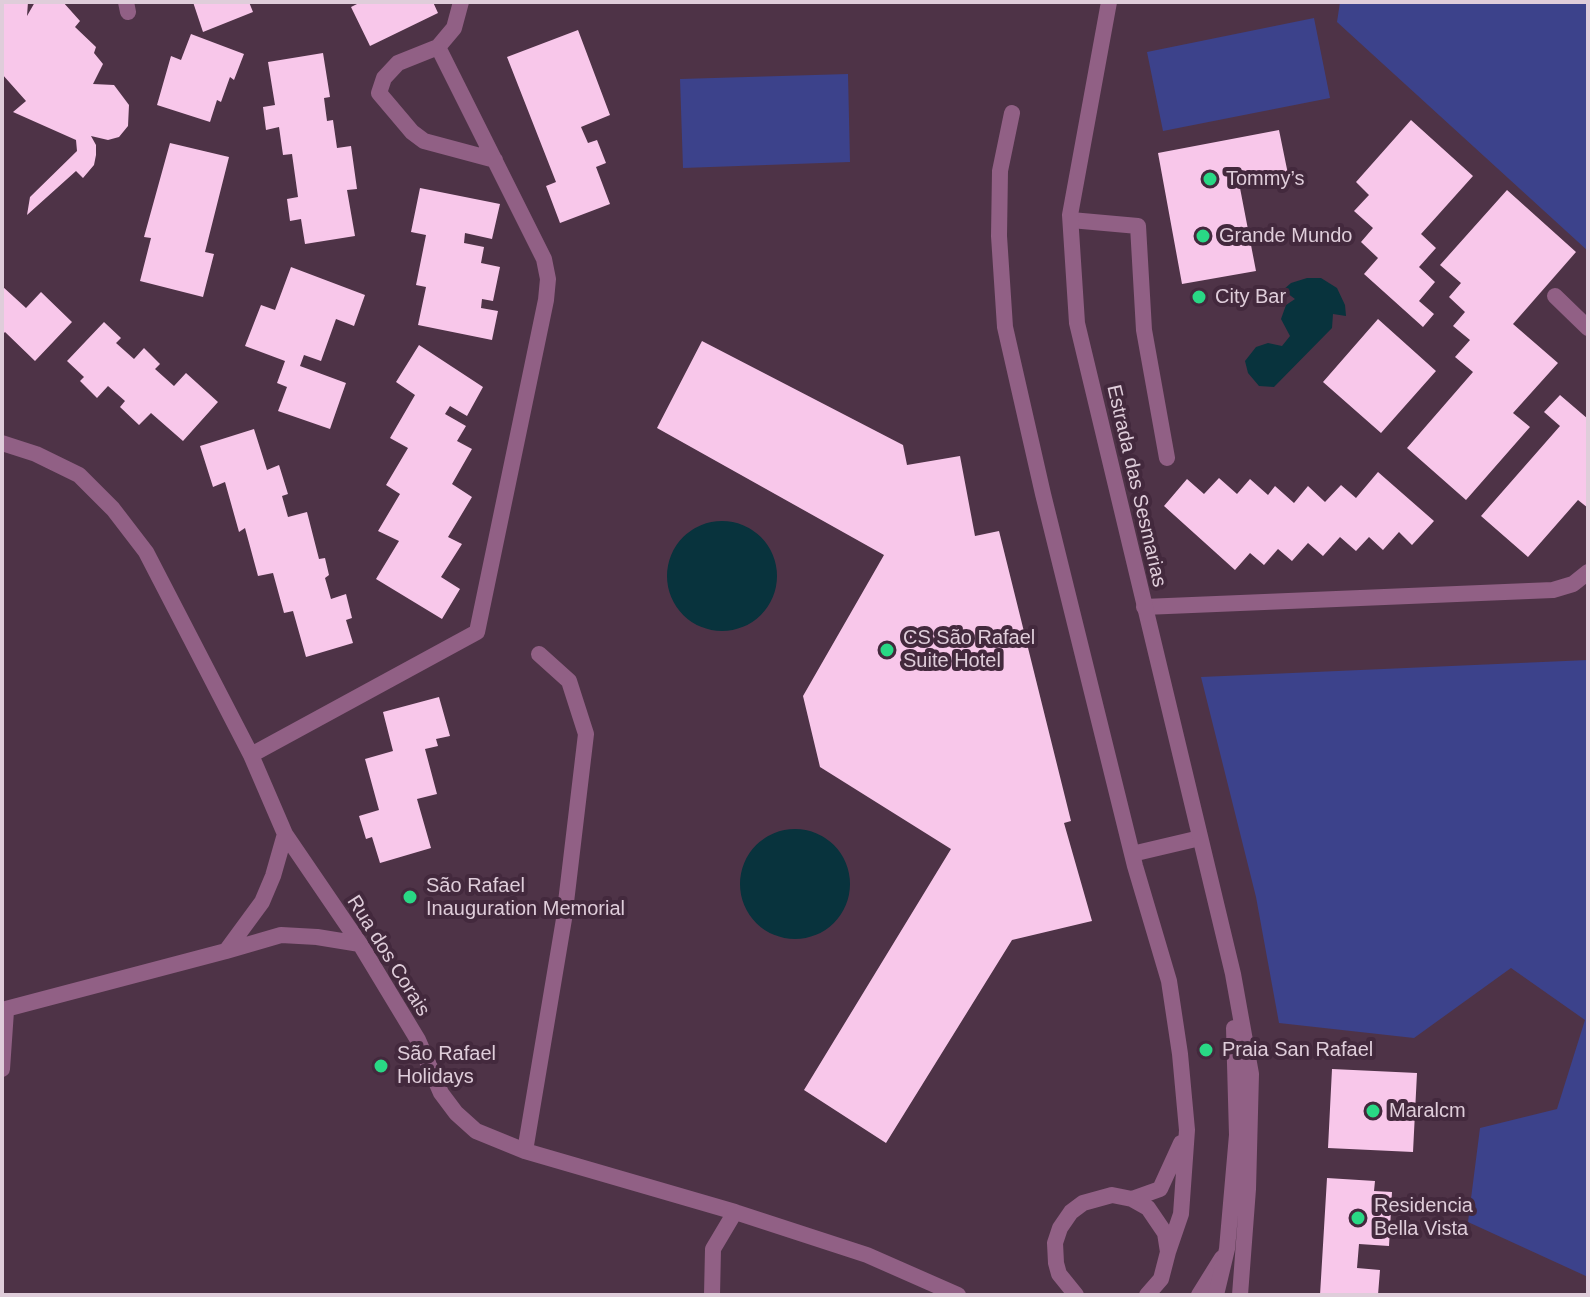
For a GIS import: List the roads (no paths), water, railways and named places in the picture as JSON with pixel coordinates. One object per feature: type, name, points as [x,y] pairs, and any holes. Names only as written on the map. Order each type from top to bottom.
[{"type":"street","points":[[461,2],[454,28],[438,47],[398,63],[384,78],[379,93],[412,132],[424,141],[495,160]]},
{"type":"street","name":"Estrada das Sesmarias","points":[[1109,2],[1084,130],[1071,220],[1077,323],[1233,974],[1251,1074],[1248,1189],[1240,1295]]},
{"type":"street","points":[[251,755],[477,632],[548,279],[544,259],[438,47]]},
{"type":"street","points":[[1012,113],[1000,171],[999,236],[1005,327],[1132,854],[1169,981],[1180,1054],[1187,1130],[1181,1214],[1161,1279],[1147,1295]]},
{"type":"street","points":[[1071,220],[1138,226],[1144,330],[1167,458]]},
{"type":"street","points":[[1555,296],[1588,328]]},
{"type":"street","name":"Rua dos Corais","points":[[2,443],[36,454],[79,475],[113,509],[146,552],[251,755],[285,834],[360,944],[418,1040],[441,1093],[456,1113],[476,1131],[525,1151],[735,1212],[867,1255],[958,1295]]},
{"type":"street","points":[[1144,607],[1513,594],[1553,590],[1573,584],[1588,572]]},
{"type":"street","points":[[525,1151],[564,919],[586,734],[569,681],[539,654]]},
{"type":"street","points":[[226,951],[262,902],[285,834]]},
{"type":"street","points":[[1132,854],[1200,838]]},
{"type":"street","points":[[2,1069],[4,1010],[281,935],[360,944]]},
{"type":"street","name":"Estrada das Sesmarias","points":[[1216,1295],[1227,1249],[1237,1135],[1233,974]]},
{"type":"street","points":[[1132,1199],[1160,1189],[1187,1130]]},
{"type":"street","points":[[1076,1295],[1059,1274],[1055,1243],[1060,1228],[1071,1212],[1083,1203],[1101,1196],[1132,1199],[1148,1208],[1161,1223],[1168,1252]]},
{"type":"street","points":[[712,1295],[713,1249],[735,1212]]},
{"type":"street","points":[[1199,1295],[1227,1249]]},
{"type":"water","points":[[1321,278],[1337,288],[1345,305],[1346,316],[1333,314],[1332,328],[1274,387],[1259,386],[1248,373],[1245,361],[1256,347],[1268,343],[1282,346],[1290,336],[1281,319],[1286,305],[1295,299],[1283,290],[1291,283]]},
{"type":"water","points":[[722,521],[743,526],[761,537],[772,555],[777,576],[772,597],[761,615],[743,626],[722,631],[701,626],[683,615],[672,597],[667,576],[672,555],[683,537],[701,526]]},
{"type":"water","points":[[795,829],[816,833],[834,845],[846,863],[850,884],[846,905],[834,923],[816,935],[795,939],[774,935],[756,923],[744,905],[740,884],[744,863],[756,845],[774,833]]},
{"type":"place","name":"Tommy’s","points":[[1210,179]]},
{"type":"place","name":"Grande Mundo","points":[[1203,236]]},
{"type":"place","name":"City Bar","points":[[1199,297]]},
{"type":"place","name":"CS São Rafael Suite Hotel","points":[[887,650]]},
{"type":"place","name":"São Rafael Inauguration Memorial","points":[[410,897]]},
{"type":"place","name":"Praia San Rafael","points":[[1206,1050]]},
{"type":"place","name":"São Rafael Holidays","points":[[381,1066]]},
{"type":"place","name":"Maralcm","points":[[1373,1111]]},
{"type":"place","name":"Residencia Bella Vista","points":[[1358,1218]]}]
